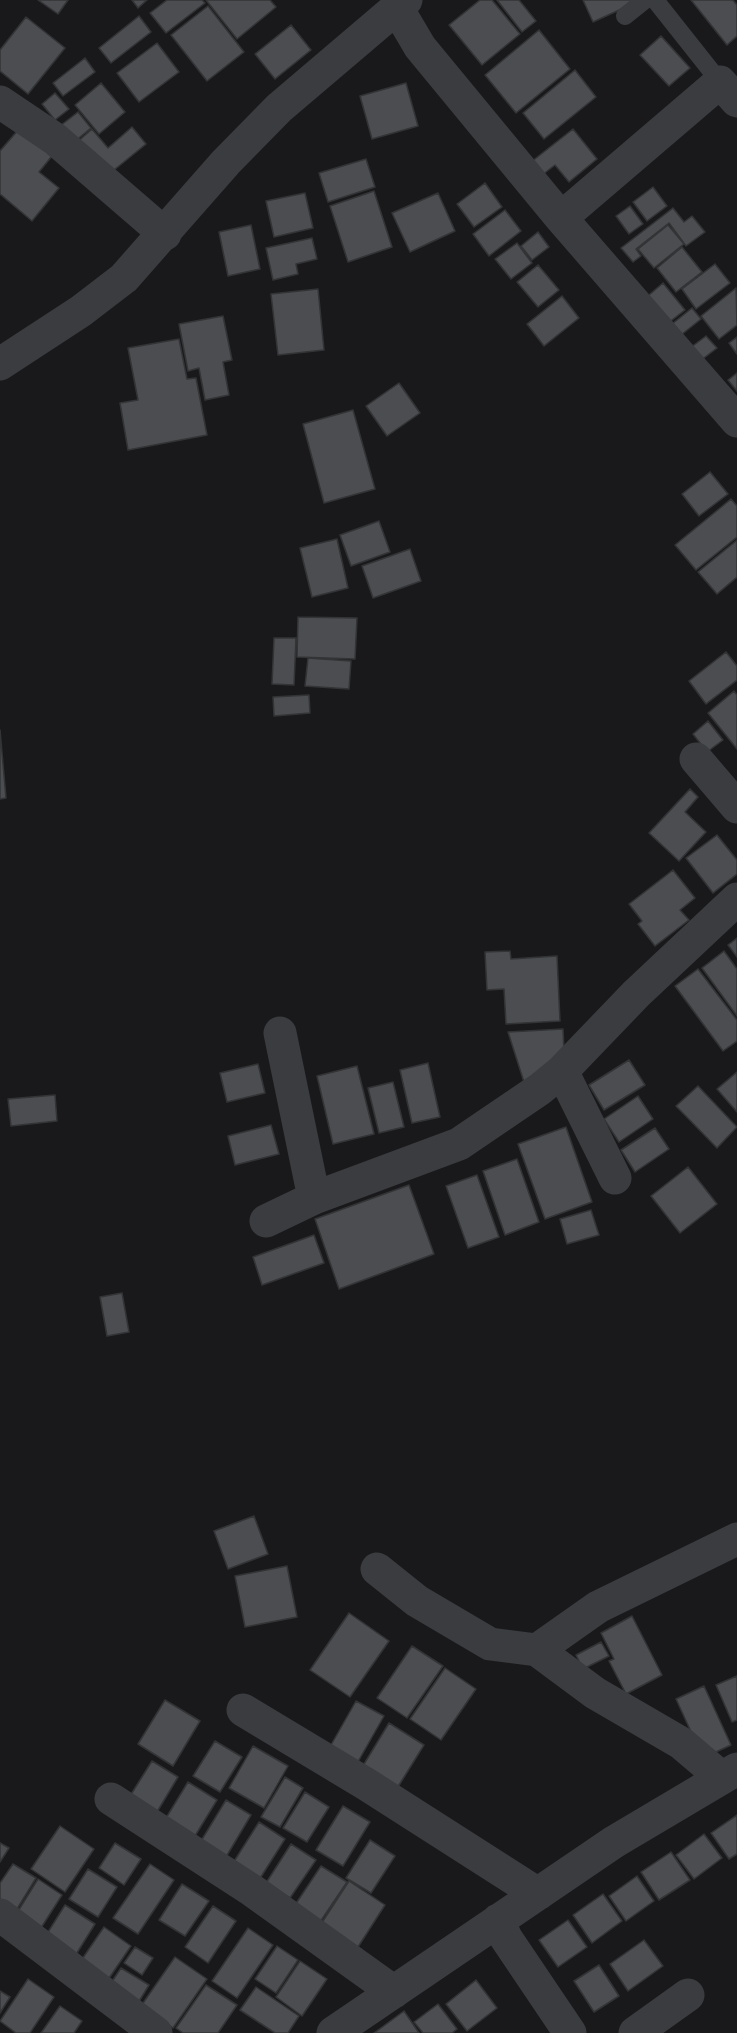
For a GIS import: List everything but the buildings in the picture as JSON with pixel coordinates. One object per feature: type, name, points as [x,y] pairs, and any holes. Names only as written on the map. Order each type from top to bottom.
[{"type":"street","points":[[0,364],[81,311],[124,278],[226,162],[279,108],[402,4],[420,47],[561,218],[737,421]]},
{"type":"street","points":[[561,218],[729,92]]},
{"type":"street","points":[[0,102],[55,139],[165,234]]},
{"type":"street","points":[[696,759],[737,807]]},
{"type":"street","points":[[266,1221],[314,1198],[459,1144],[562,1071],[636,994],[737,899]]},
{"type":"street","points":[[280,1033],[314,1198]]},
{"type":"street","points":[[562,1071],[615,1178]]},
{"type":"street","points":[[537,1650],[598,1607],[737,1539]]},
{"type":"street","points":[[333,2033],[614,1842],[729,1773],[595,1693],[537,1650],[490,1644],[417,1600],[377,1569]]},
{"type":"street","points":[[243,1710],[366,1784],[538,1894]]},
{"type":"street","points":[[111,1799],[253,1891],[394,1992]]},
{"type":"street","points":[[0,1915],[156,2033]]},
{"type":"street","points":[[498,1920],[506,1938],[570,2033]]},
{"type":"street","points":[[635,2033],[688,1995]]},
{"type":"lane","points":[[625,16],[645,0]]},
{"type":"lane","points":[[655,0],[729,92]]}]
